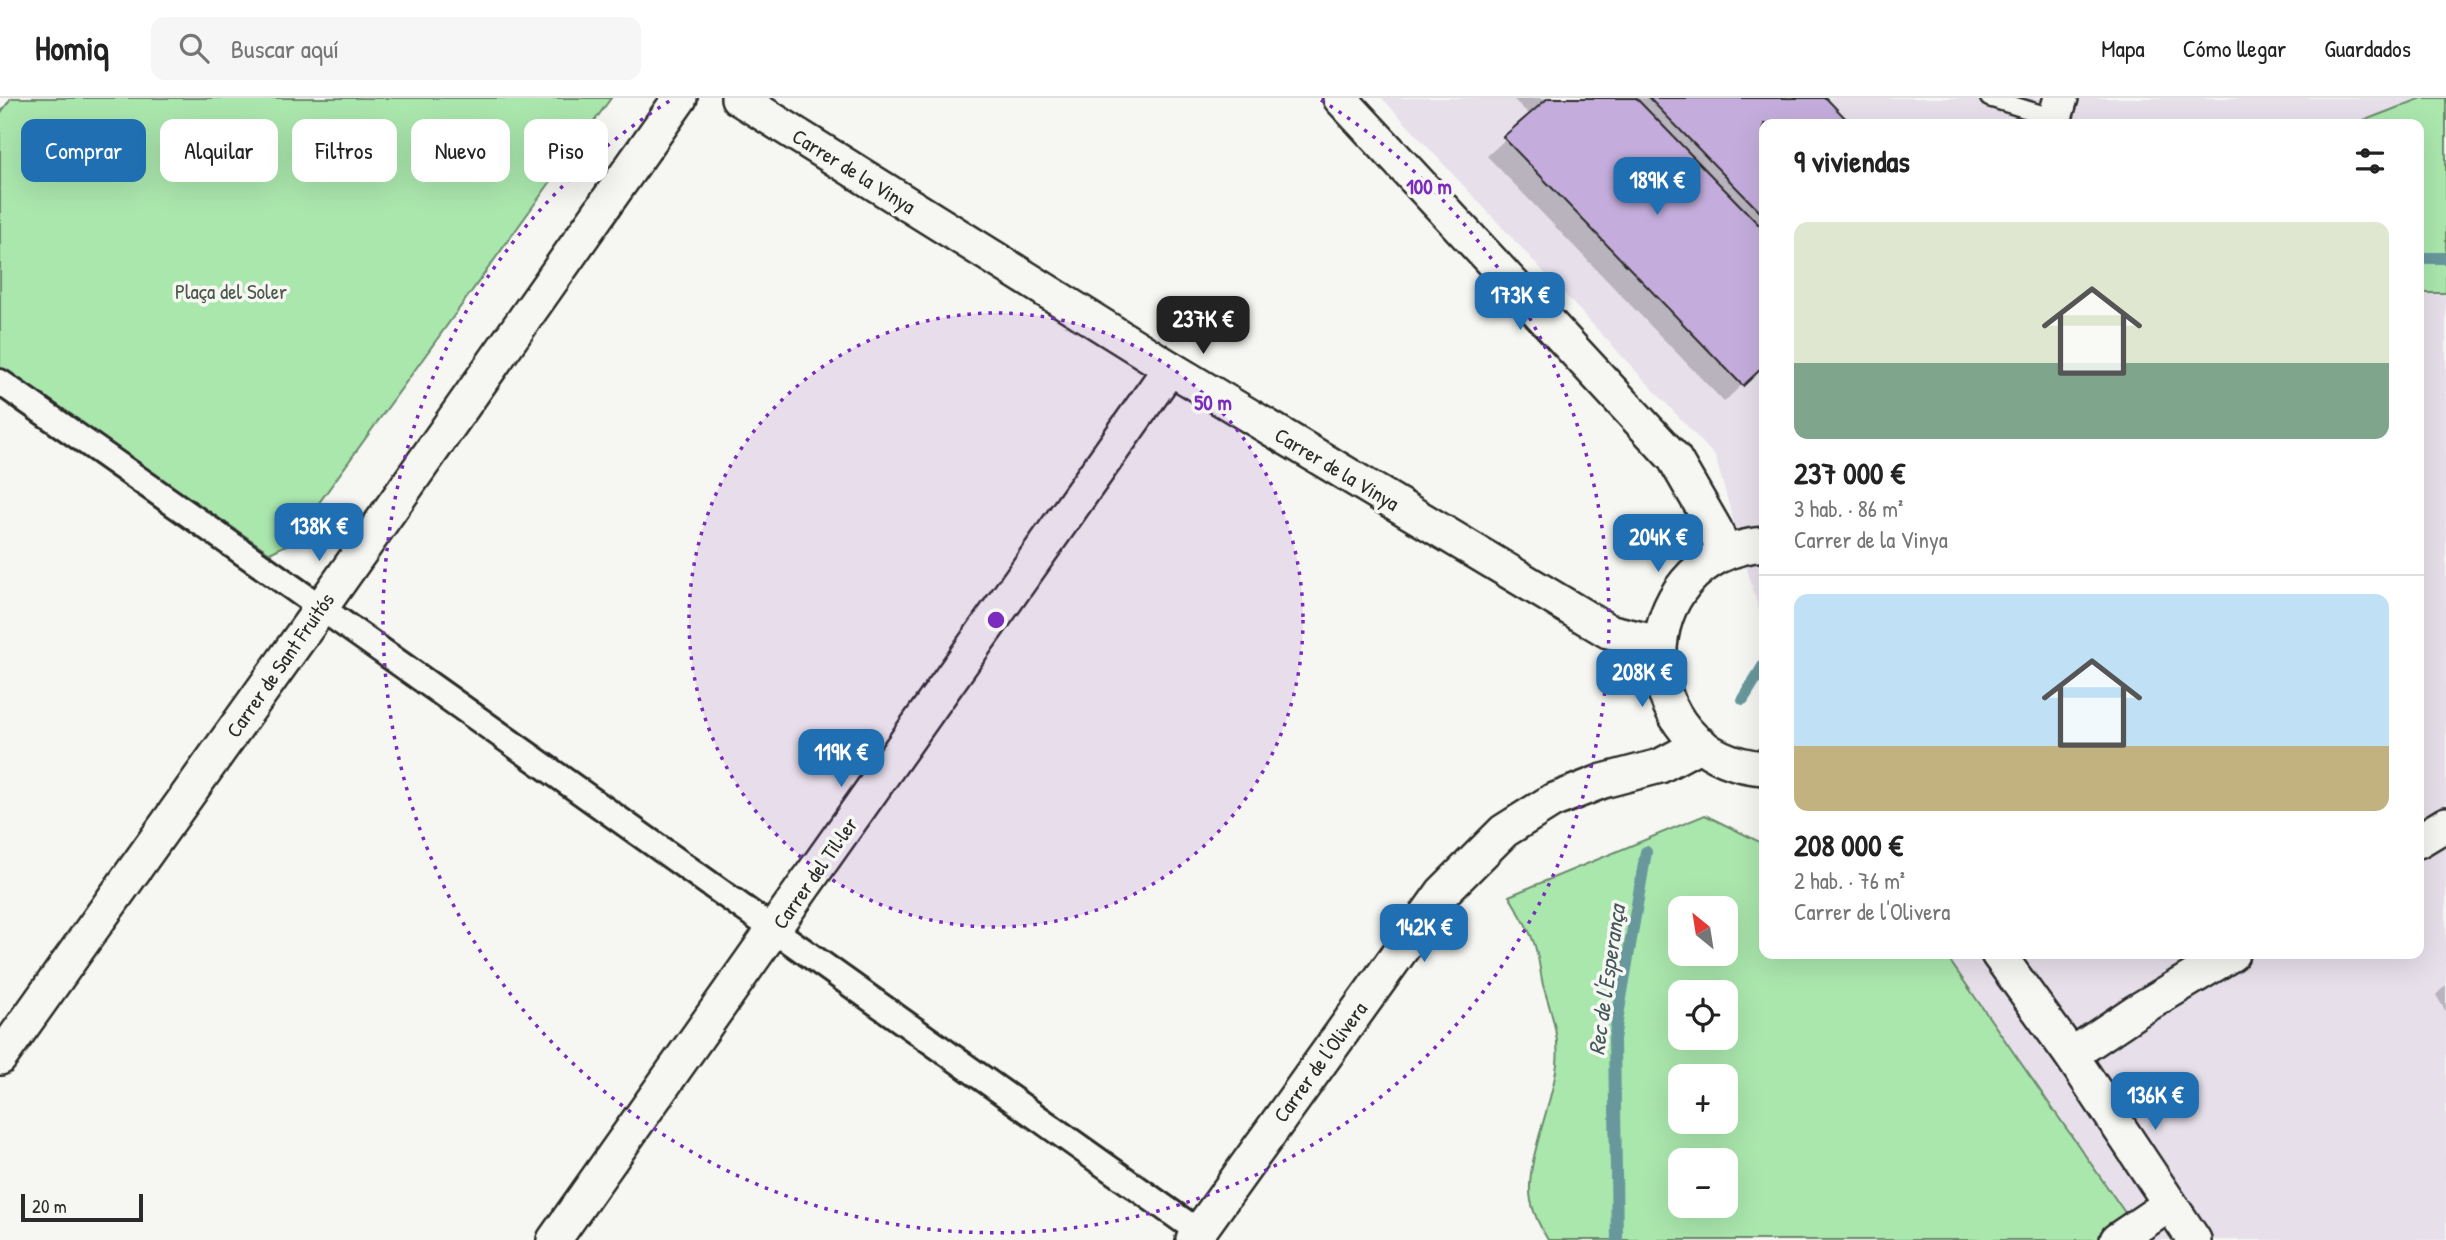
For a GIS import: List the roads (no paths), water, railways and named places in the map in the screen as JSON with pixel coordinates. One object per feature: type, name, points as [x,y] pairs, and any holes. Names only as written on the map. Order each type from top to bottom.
[{"type":"street","name":"Carrer de Sant Fruitós","points":[[0,1058],[680,98]]},
{"type":"street","name":"Carrer de la Vinya","points":[[738,98],[1170,369],[1608,631],[1659,643]]},
{"type":"street","points":[[1340,98],[1674,458],[1715,529],[1724,553]]},
{"type":"street","name":"Carrer del Til·ler","points":[[554,1240],[1170,369]]},
{"type":"street","points":[[0,382],[321,608],[1196,1236]]},
{"type":"street","points":[[1759,545],[1724,553],[1704,565],[1687,581],[1664,620],[1658,662],[1667,699],[1675,716],[1701,744],[1728,760],[1759,767]]},
{"type":"street","name":"Carrer de l'Olivera","points":[[1196,1236],[1442,893],[1504,831],[1552,801],[1604,781],[1660,766],[1701,744]]},
{"type":"street","points":[[2424,837],[2446,824]]},
{"type":"street","points":[[2002,959],[2071,1055],[2194,1240]]},
{"type":"street","points":[[2071,1055],[2135,1012],[2224,959]]},
{"type":"street","points":[[2117,1240],[2170,1204]]},
{"type":"lane","points":[[1989,98],[2056,113]]},
{"type":"waterway","name":"Rec de l'Esperança","points":[[2424,258],[2446,258]]},
{"type":"waterway","points":[[1743,699],[1759,673]]},
{"type":"waterway","name":"Rec de l'Esperança","points":[[1617,1240],[1614,1039],[1646,852]]},
{"type":"park label","name":"Plaça del Soler","points":[[231,291]]}]
